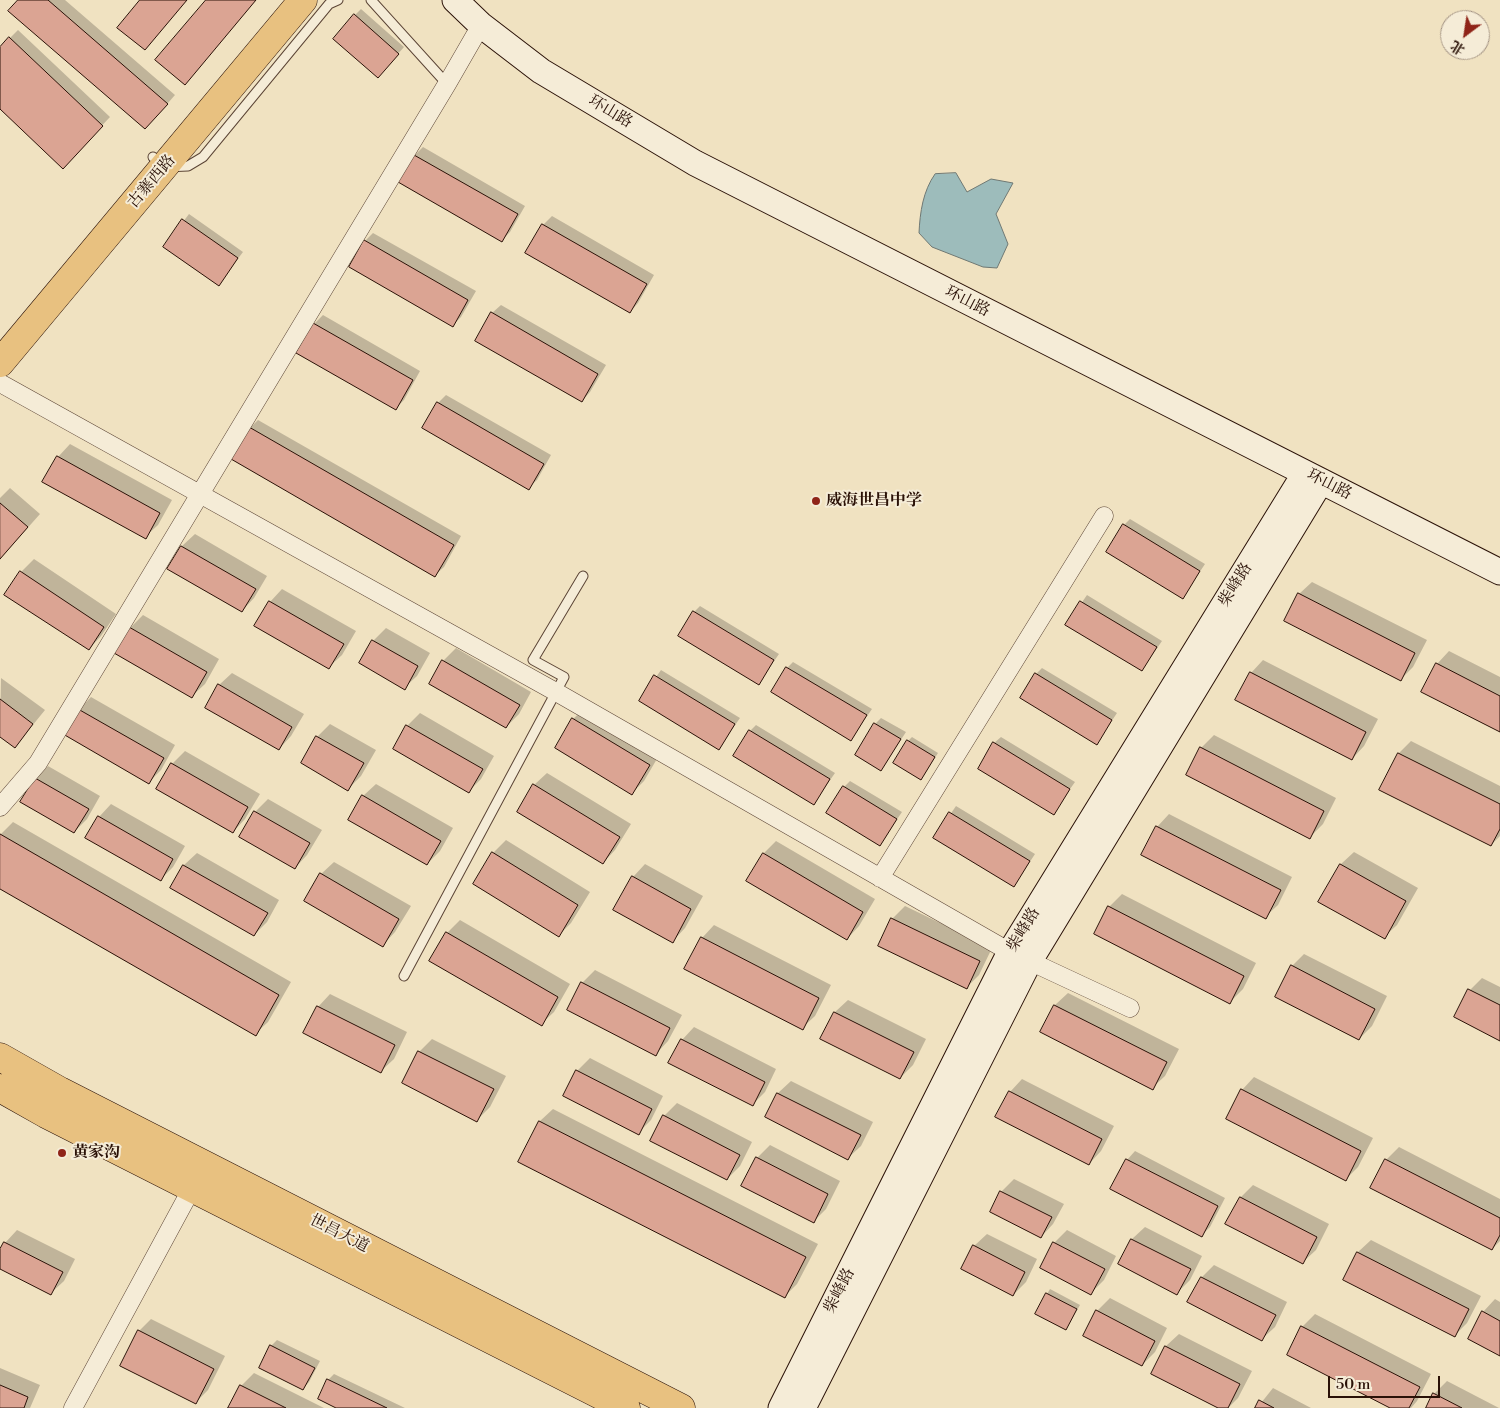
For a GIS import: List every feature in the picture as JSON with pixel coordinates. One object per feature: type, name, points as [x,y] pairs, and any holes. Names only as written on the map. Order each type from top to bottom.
[{"type":"main road","name":"古寨西路","points":[[0,363],[286,0]]},
{"type":"main road","name":"古寨西路","points":[[0,334],[159,162],[303,0]]},
{"type":"main road","name":"世昌大道","points":[[0,1057],[60,1091],[681,1408]]},
{"type":"main road","name":"世昌大道","points":[[0,1088],[192,1188],[626,1408]]},
{"type":"street","name":"环山路","points":[[455,0],[481,25],[541,71],[694,163],[1500,572]]},
{"type":"street","points":[[0,807],[38,763],[481,25]]},
{"type":"street","points":[[0,383],[556,692],[1019,957],[1130,1008]]},
{"type":"street","name":"柴峰路","points":[[782,1408],[1019,957],[1313,477]]},
{"type":"street","points":[[880,878],[1104,516]]},
{"type":"street","name":"柴峰路","points":[[803,1408],[1019,957]]},
{"type":"street","points":[[73,1408],[192,1188]]},
{"type":"lane","points":[[159,162],[188,166],[203,157],[329,4],[338,0]]},
{"type":"lane","points":[[371,0],[447,84]]},
{"type":"lane","points":[[404,976],[564,678],[532,660],[583,576]]},
{"type":"water","points":[[956,173],[967,192],[991,179],[1013,183],[996,214],[1008,244],[997,268],[983,267],[932,247],[919,233],[923,202],[935,174]]},
{"type":"building","points":[[18,0],[48,0],[168,104],[145,129],[8,11]]},
{"type":"building","points":[[140,0],[187,0],[145,50],[117,28]]},
{"type":"building","points":[[206,0],[256,0],[185,85],[155,60]]},
{"type":"building","points":[[354,14],[399,54],[378,78],[333,39]]},
{"type":"building","points":[[9,37],[103,126],[63,169],[0,109],[0,47]]},
{"type":"building","points":[[414,155],[518,214],[502,242],[398,182]]},
{"type":"building","points":[[182,219],[238,258],[219,286],[163,247]]},
{"type":"building","points":[[542,224],[647,284],[630,313],[525,253]]},
{"type":"building","points":[[364,240],[468,300],[453,327],[349,267]]},
{"type":"building","points":[[491,312],[598,374],[582,402],[475,341]]},
{"type":"building","points":[[313,323],[413,380],[396,410],[296,353]]},
{"type":"building","points":[[437,402],[544,464],[529,490],[422,428]]},
{"type":"building","points":[[249,427],[454,545],[435,577],[231,459]]},
{"type":"building","points":[[57,456],[160,513],[146,539],[42,482]]},
{"type":"building","points":[[0,503],[28,527],[0,559]]},
{"type":"building","points":[[1123,524],[1200,571],[1183,599],[1106,552]]},
{"type":"building","points":[[181,546],[256,589],[242,612],[167,569]]},
{"type":"building","points":[[20,571],[104,627],[89,650],[4,595]]},
{"type":"building","points":[[1298,593],[1415,653],[1401,681],[1284,621]]},
{"type":"building","points":[[269,601],[344,644],[329,669],[254,626]]},
{"type":"building","points":[[1080,601],[1157,647],[1142,671],[1065,625]]},
{"type":"building","points":[[693,611],[774,660],[759,685],[678,636]]},
{"type":"building","points":[[129,627],[207,672],[192,698],[114,653]]},
{"type":"building","points":[[372,640],[418,666],[405,690],[359,663]]},
{"type":"building","points":[[442,660],[520,705],[506,728],[429,684]]},
{"type":"building","points":[[1436,663],[1500,696],[1500,732],[1421,692]]},
{"type":"building","points":[[786,667],[867,715],[851,741],[771,692]]},
{"type":"building","points":[[1250,672],[1366,732],[1352,760],[1235,700]]},
{"type":"building","points":[[1035,673],[1112,720],[1097,745],[1020,698]]},
{"type":"building","points":[[654,675],[735,724],[719,750],[639,701]]},
{"type":"building","points":[[218,684],[292,727],[279,750],[205,708]]},
{"type":"building","points":[[0,699],[33,724],[15,748],[0,737]]},
{"type":"building","points":[[78,709],[164,758],[149,784],[63,734]]},
{"type":"building","points":[[572,718],[650,765],[632,795],[555,748]]},
{"type":"building","points":[[874,723],[901,739],[881,771],[855,755]]},
{"type":"building","points":[[406,725],[483,769],[469,793],[393,749]]},
{"type":"building","points":[[749,730],[830,779],[814,805],[733,756]]},
{"type":"building","points":[[316,736],[364,763],[348,791],[301,763]]},
{"type":"building","points":[[907,740],[935,757],[921,780],[893,763]]},
{"type":"building","points":[[993,742],[1070,789],[1054,815],[978,769]]},
{"type":"building","points":[[1200,747],[1324,811],[1310,839],[1186,775]]},
{"type":"building","points":[[1398,753],[1500,804],[1500,829],[1491,846],[1379,790]]},
{"type":"building","points":[[171,763],[248,807],[233,833],[156,789]]},
{"type":"building","points":[[35,778],[89,809],[74,833],[20,802]]},
{"type":"building","points":[[533,784],[620,837],[603,864],[517,812]]},
{"type":"building","points":[[843,786],[897,819],[880,846],[826,813]]},
{"type":"building","points":[[362,795],[441,841],[427,865],[348,820]]},
{"type":"building","points":[[254,811],[310,843],[295,869],[239,837]]},
{"type":"building","points":[[949,812],[1030,861],[1014,887],[933,838]]},
{"type":"building","points":[[98,816],[173,859],[161,881],[85,838]]},
{"type":"building","points":[[1156,826],[1281,890],[1266,919],[1141,855]]},
{"type":"building","points":[[0,834],[279,995],[256,1036],[0,889]]},
{"type":"building","points":[[492,852],[578,905],[559,937],[473,884]]},
{"type":"building","points":[[763,853],[863,912],[847,940],[746,881]]},
{"type":"building","points":[[1340,864],[1406,901],[1385,939],[1318,902]]},
{"type":"building","points":[[183,865],[268,913],[254,936],[170,888]]},
{"type":"building","points":[[320,873],[399,919],[383,947],[304,901]]},
{"type":"building","points":[[632,876],[691,909],[673,943],[613,910]]},
{"type":"building","points":[[1108,906],[1244,976],[1230,1004],[1094,934]]},
{"type":"building","points":[[891,918],[980,961],[967,989],[878,946]]},
{"type":"building","points":[[446,932],[558,997],[542,1026],[429,961]]},
{"type":"building","points":[[701,937],[819,998],[803,1030],[684,969]]},
{"type":"building","points":[[1291,965],[1375,1009],[1359,1040],[1275,997]]},
{"type":"building","points":[[581,982],[670,1028],[656,1056],[567,1010]]},
{"type":"building","points":[[1468,989],[1500,1005],[1500,1041],[1454,1017]]},
{"type":"building","points":[[1054,1005],[1167,1062],[1153,1090],[1040,1032]]},
{"type":"building","points":[[317,1006],[395,1045],[381,1073],[303,1033]]},
{"type":"building","points":[[834,1012],[914,1052],[900,1079],[820,1039]]},
{"type":"building","points":[[681,1039],[765,1082],[753,1106],[668,1063]]},
{"type":"building","points":[[418,1051],[494,1089],[477,1122],[402,1083]]},
{"type":"building","points":[[576,1070],[652,1109],[639,1135],[563,1096]]},
{"type":"building","points":[[1241,1089],[1361,1151],[1346,1181],[1226,1119]]},
{"type":"building","points":[[1009,1091],[1102,1139],[1089,1165],[995,1117]]},
{"type":"building","points":[[777,1093],[861,1135],[848,1160],[765,1117]]},
{"type":"building","points":[[663,1115],[740,1155],[727,1180],[650,1141]]},
{"type":"building","points":[[539,1121],[806,1257],[785,1298],[518,1162]]},
{"type":"building","points":[[756,1157],[828,1194],[814,1223],[741,1186]]},
{"type":"building","points":[[1126,1159],[1218,1206],[1202,1237],[1110,1189]]},
{"type":"building","points":[[1385,1159],[1500,1218],[1500,1235],[1492,1250],[1370,1188]]},
{"type":"building","points":[[1000,1191],[1052,1217],[1041,1238],[990,1212]]},
{"type":"building","points":[[1240,1197],[1317,1237],[1303,1264],[1225,1224]]},
{"type":"building","points":[[1131,1239],[1191,1269],[1177,1295],[1118,1264]]},
{"type":"building","points":[[4,1242],[63,1272],[51,1295],[0,1269],[0,1249]]},
{"type":"building","points":[[1053,1242],[1105,1269],[1091,1295],[1040,1268]]},
{"type":"building","points":[[973,1245],[1025,1272],[1013,1296],[961,1269]]},
{"type":"building","points":[[1357,1252],[1469,1309],[1455,1337],[1343,1280]]},
{"type":"building","points":[[1201,1277],[1276,1315],[1262,1341],[1187,1302]]},
{"type":"building","points":[[1046,1293],[1077,1309],[1066,1330],[1035,1314]]},
{"type":"building","points":[[1096,1310],[1155,1341],[1142,1366],[1083,1336]]},
{"type":"building","points":[[1482,1311],[1500,1321],[1500,1356],[1468,1339]]},
{"type":"building","points":[[1301,1326],[1420,1387],[1409,1408],[1390,1408],[1287,1355]]},
{"type":"building","points":[[138,1330],[214,1369],[196,1404],[120,1366]]},
{"type":"building","points":[[270,1345],[315,1368],[303,1390],[259,1368]]},
{"type":"building","points":[[1165,1346],[1240,1384],[1228,1408],[1218,1408],[1151,1374]]},
{"type":"building","points":[[327,1379],[387,1408],[336,1408],[318,1399]]},
{"type":"building","points":[[0,1385],[28,1397],[24,1408],[0,1408]]},
{"type":"building","points":[[240,1385],[286,1408],[228,1408]]},
{"type":"building","points":[[1433,1393],[1462,1408],[1426,1408]]},
{"type":"building","points":[[1259,1400],[1274,1408],[1255,1408]]},
{"type":"place","name":"威海世昌中学","points":[[816,501]]},
{"type":"place","name":"黄家沟","points":[[62,1153]]}]
